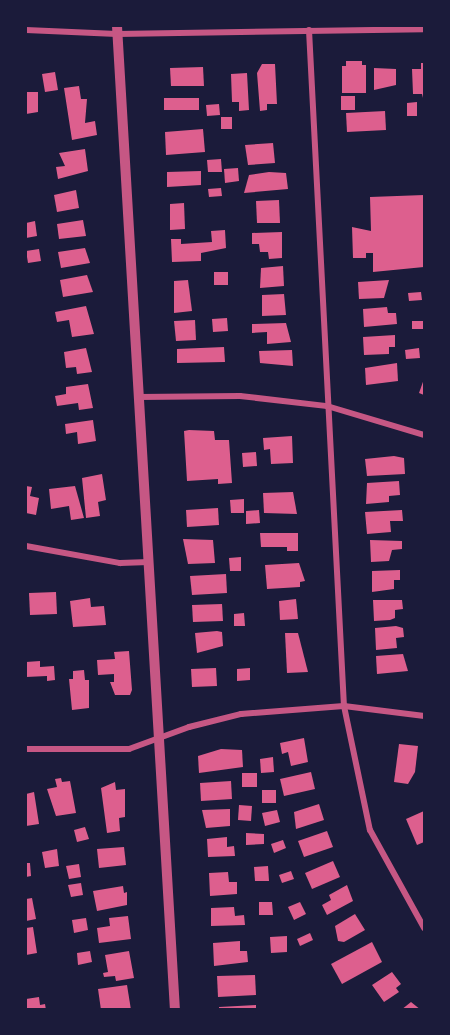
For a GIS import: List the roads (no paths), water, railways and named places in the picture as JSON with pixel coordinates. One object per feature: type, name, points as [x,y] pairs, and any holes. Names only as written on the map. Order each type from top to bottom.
[{"type":"street","points":[[26,30],[424,29]]},
{"type":"street","points":[[117,30],[175,1010]]},
{"type":"street","points":[[309,30],[344,706],[370,830],[424,928]]},
{"type":"street","points":[[140,397],[240,396],[327,406],[424,435]]},
{"type":"street","points":[[26,546],[120,563],[149,562]]},
{"type":"street","points":[[26,749],[129,749],[160,737],[241,714],[344,706],[424,716]]}]
